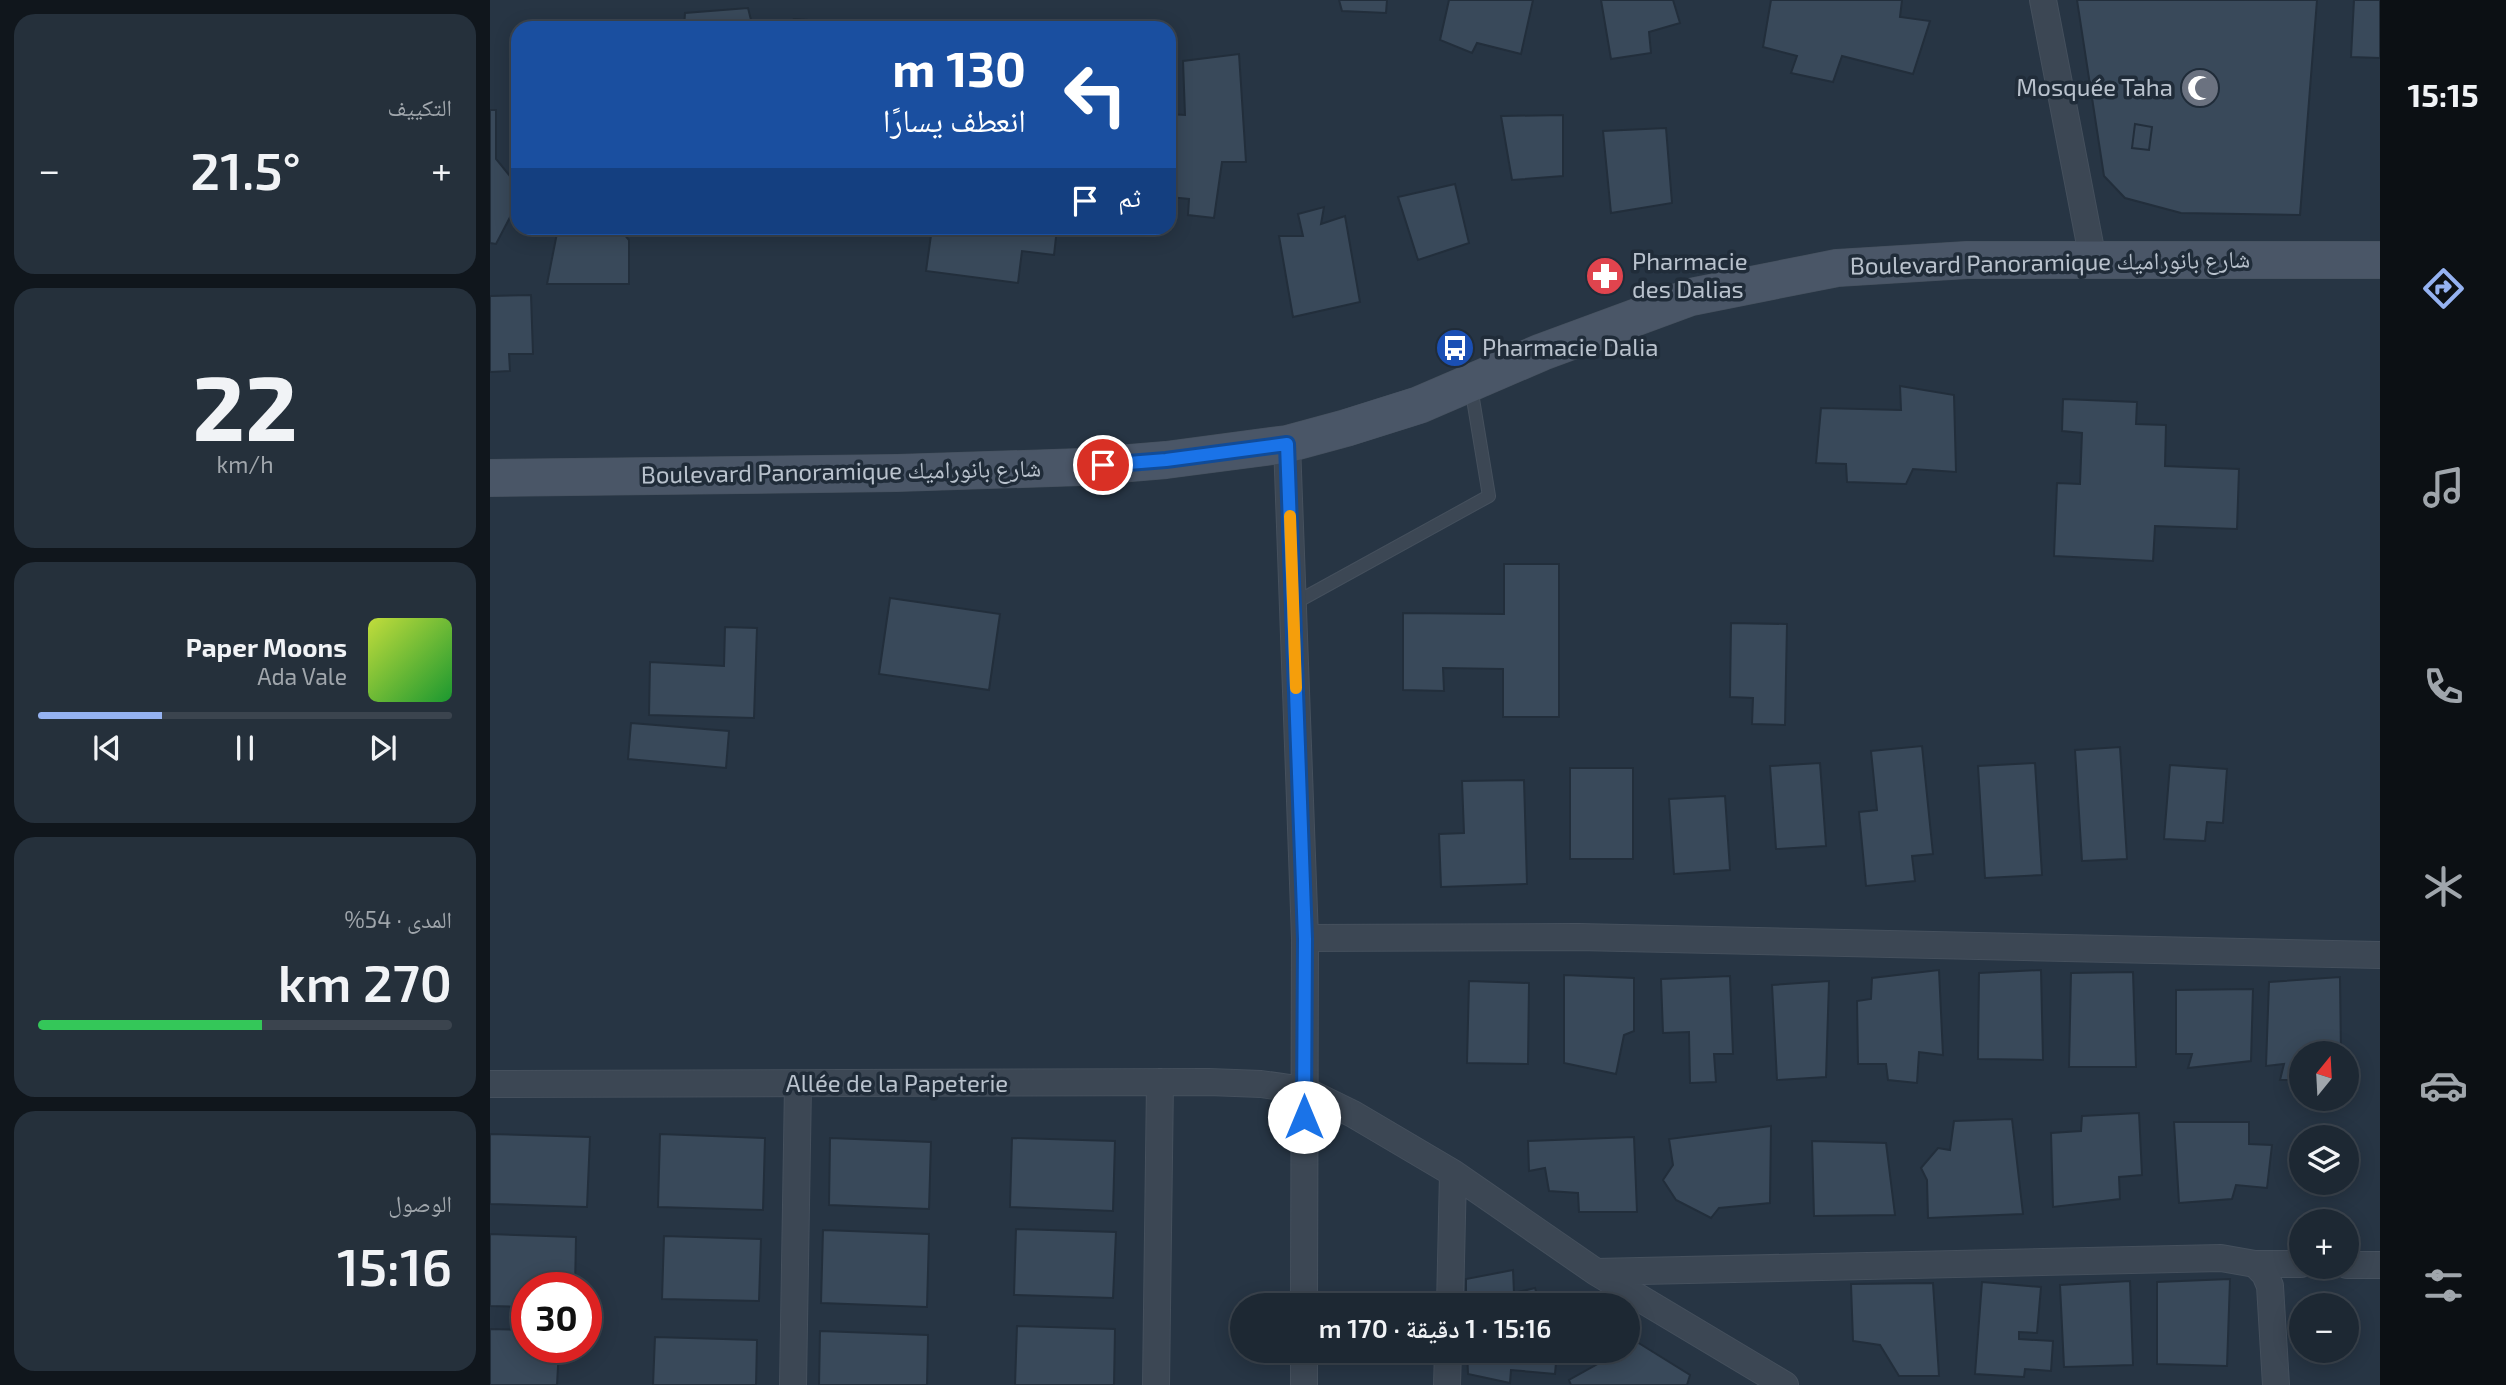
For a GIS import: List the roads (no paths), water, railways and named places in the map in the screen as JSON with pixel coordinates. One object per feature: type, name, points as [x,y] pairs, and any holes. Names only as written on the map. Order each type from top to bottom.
[{"type":"main road","name":"Boulevard Panoramique شارع بانوراميك","points":[[490,478],[897,473],[1082,467],[1166,460],[1287,444],[1419,405],[1542,352],[1691,298],[1837,268],[1967,260],[2380,260]]},
{"type":"street","points":[[2043,0],[2094,260]]},
{"type":"street","points":[[1287,444],[1305,939],[1304,1293]]},
{"type":"street","points":[[1305,939],[1578,937],[2380,955]]},
{"type":"street","points":[[1156,1385],[1160,1082]]},
{"type":"street","name":"Allée de la Papeterie","points":[[490,1084],[1160,1082],[1261,1084],[1304,1090],[1353,1114],[1453,1173],[1596,1272],[1785,1385]]},
{"type":"street","points":[[793,1385],[798,1085]]},
{"type":"street","points":[[1450,1293],[1453,1173]]},
{"type":"street","points":[[1596,1272],[2221,1258],[2255,1264],[2289,1264]]},
{"type":"street","points":[[2255,1264],[2265,1274],[2270,1286],[2276,1385]]},
{"type":"street","points":[[2359,1265],[2380,1265]]},
{"type":"street","points":[[1304,1363],[1304,1385]]},
{"type":"street","points":[[1447,1385],[1448,1363]]},
{"type":"lane","points":[[1293,604],[1489,496],[1470,383]]},
{"type":"place","name":"Mosquée Taha","points":[[2200,88]]},
{"type":"place","name":"Pharmacie des Dalias","points":[[1605,276]]},
{"type":"place","name":"Pharmacie Dalia","points":[[1455,348]]}]
